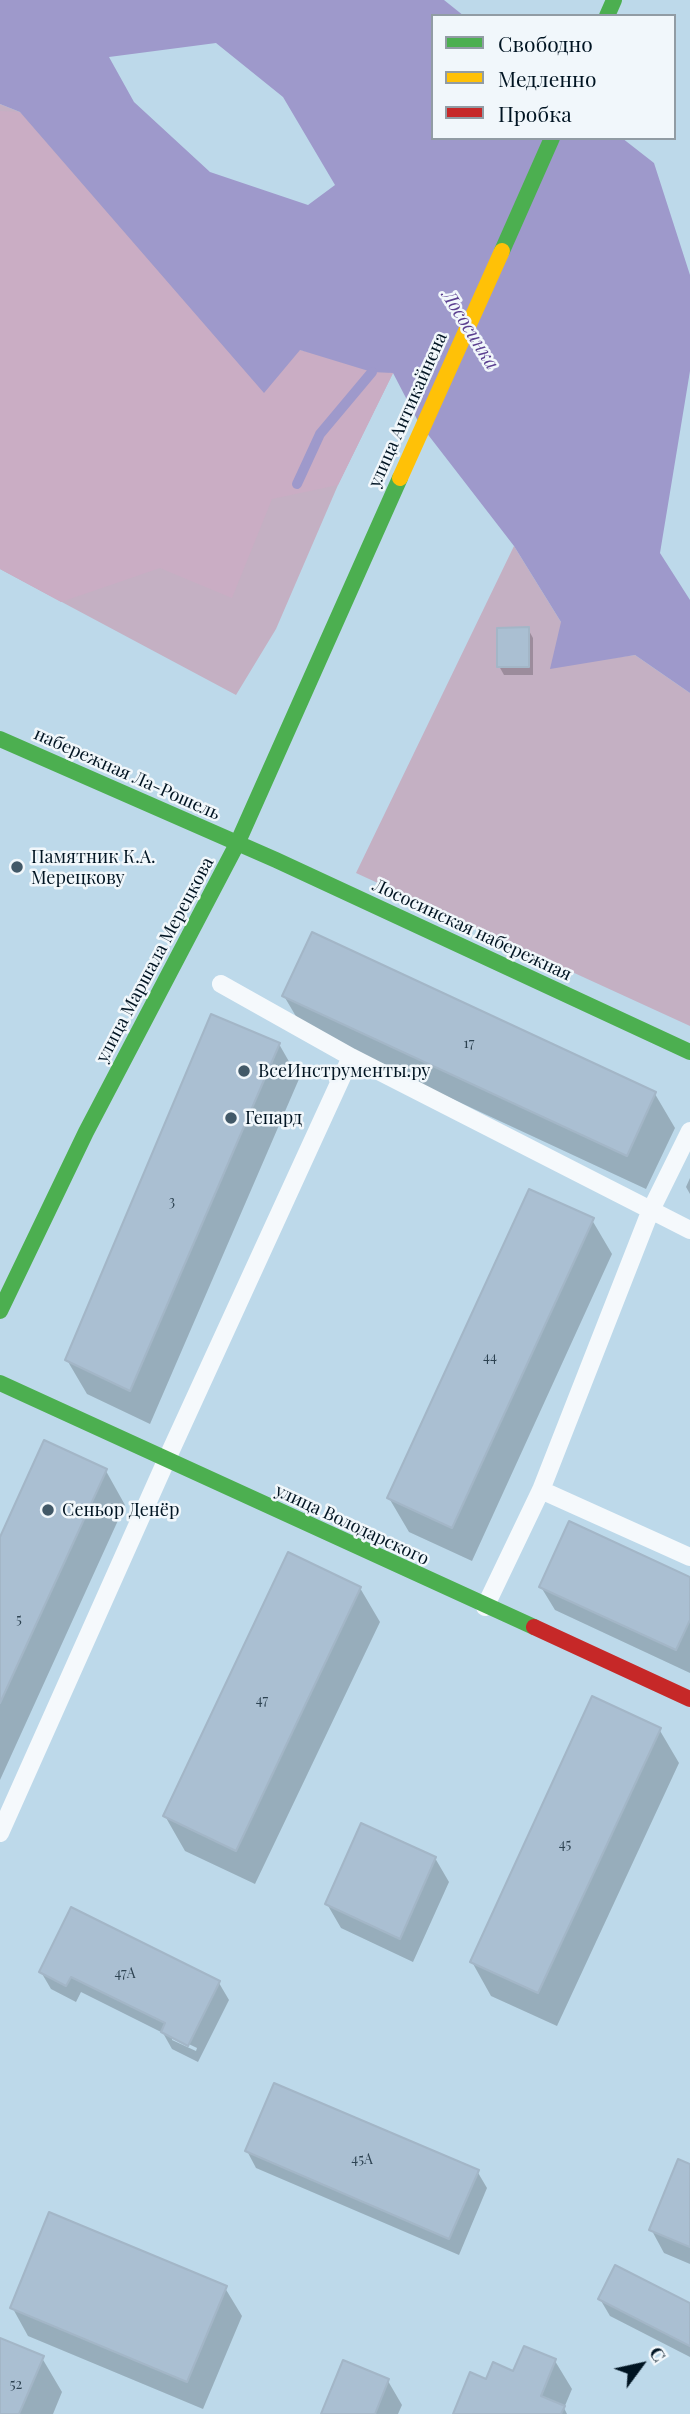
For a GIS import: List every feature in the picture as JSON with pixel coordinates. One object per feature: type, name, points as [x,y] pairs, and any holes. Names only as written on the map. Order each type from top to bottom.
[{"type":"street","name":"улица Антикайнена","points":[[334,622],[551,140]]},
{"type":"street","name":"улица Маршала Мерецкова","points":[[0,1311],[86,1132],[237,844],[334,622]]},
{"type":"street","name":"набережная Ла-Рошель","points":[[0,739],[237,844]]},
{"type":"street","name":"Лососинская набережная","points":[[237,844],[690,1052]]},
{"type":"street","name":"улица Володарского","points":[[0,1383],[690,1699]]},
{"type":"lane","points":[[221,984],[351,1057],[650,1212],[690,1230]]},
{"type":"lane","points":[[0,1833],[351,1057]]},
{"type":"lane","points":[[485,1606],[541,1490],[650,1212],[690,1131]]},
{"type":"lane","points":[[541,1490],[690,1557]]},
{"type":"shaded area","points":[[0,104],[20,112],[300,350],[393,373],[338,485],[276,629],[236,695],[0,569]]},
{"type":"shaded area","points":[[0,111],[20,112],[264,392],[300,350],[372,372],[393,373],[338,485],[272,499],[232,598],[160,568],[61,602],[0,569]]},
{"type":"shaded area","points":[[514,546],[561,622],[612,658],[635,655],[690,693],[690,1026],[356,873]]},
{"type":"water","name":"Лососинка","points":[[0,0],[444,0],[462,14],[431,14],[431,140],[625,140],[654,163],[690,275],[690,371],[660,553],[690,600],[690,693],[635,655],[550,669],[561,622],[514,546],[419,423],[393,373],[372,372],[300,350],[264,393],[20,112],[0,104]],"holes":[[[216,43],[283,97],[335,185],[308,205],[210,172],[134,102],[109,57]]]},
{"type":"building","points":[[529,627],[529,667],[497,667],[497,628]]},
{"type":"building","points":[[312,932],[656,1092],[627,1156],[282,996]]},
{"type":"building","points":[[211,1014],[280,1043],[130,1391],[65,1360]]},
{"type":"building","points":[[529,1189],[594,1218],[452,1528],[387,1498]]},
{"type":"building","points":[[44,1440],[107,1469],[0,1703],[0,1537]]},
{"type":"building","points":[[569,1521],[690,1577],[690,1620],[676,1650],[539,1587]]},
{"type":"building","points":[[288,1552],[361,1587],[236,1851],[163,1816]]},
{"type":"building","points":[[592,1696],[661,1728],[538,1993],[470,1962]]},
{"type":"building","points":[[361,1823],[436,1857],[400,1939],[325,1904]]},
{"type":"building","points":[[71,1907],[220,1981],[188,2046],[161,2032],[165,2023],[71,1977],[66,1986],[39,1972]]},
{"type":"building","points":[[274,2083],[479,2170],[449,2239],[245,2151]]},
{"type":"building","points":[[678,2159],[690,2164],[690,2247],[649,2230]]},
{"type":"building","points":[[49,2212],[227,2286],[187,2382],[10,2308]]},
{"type":"building","points":[[615,2265],[690,2303],[690,2346],[598,2299]]},
{"type":"building","points":[[0,2338],[44,2356],[19,2414],[0,2414]]},
{"type":"building","points":[[524,2346],[556,2359],[541,2396],[565,2406],[561,2414],[453,2414],[470,2372],[486,2379],[493,2362],[513,2371]]},
{"type":"building","points":[[343,2360],[389,2379],[375,2414],[321,2414]]},
{"type":"waterway","points":[[297,484],[320,434],[372,372]]},
{"type":"traffic: fast","points":[[608,14],[614,0]]},
{"type":"traffic: fast","points":[[502,251],[551,140]]},
{"type":"traffic: fast","points":[[0,1311],[86,1132],[237,844],[400,478]]},
{"type":"traffic: fast","points":[[0,739],[276,860],[690,1052]]},
{"type":"traffic: fast","points":[[0,1383],[534,1627]]},
{"type":"traffic: slow","points":[[400,478],[502,251]]},
{"type":"traffic: jam","points":[[534,1627],[690,1699]]},
{"type":"place","name":"Памятник К.А. Мерецкову","points":[[17,867]]},
{"type":"place","name":"ВсеИнструменты.ру","points":[[244,1071]]},
{"type":"place","name":"Гепард","points":[[231,1118]]},
{"type":"place","name":"Сеньор Денёр","points":[[48,1510]]}]
